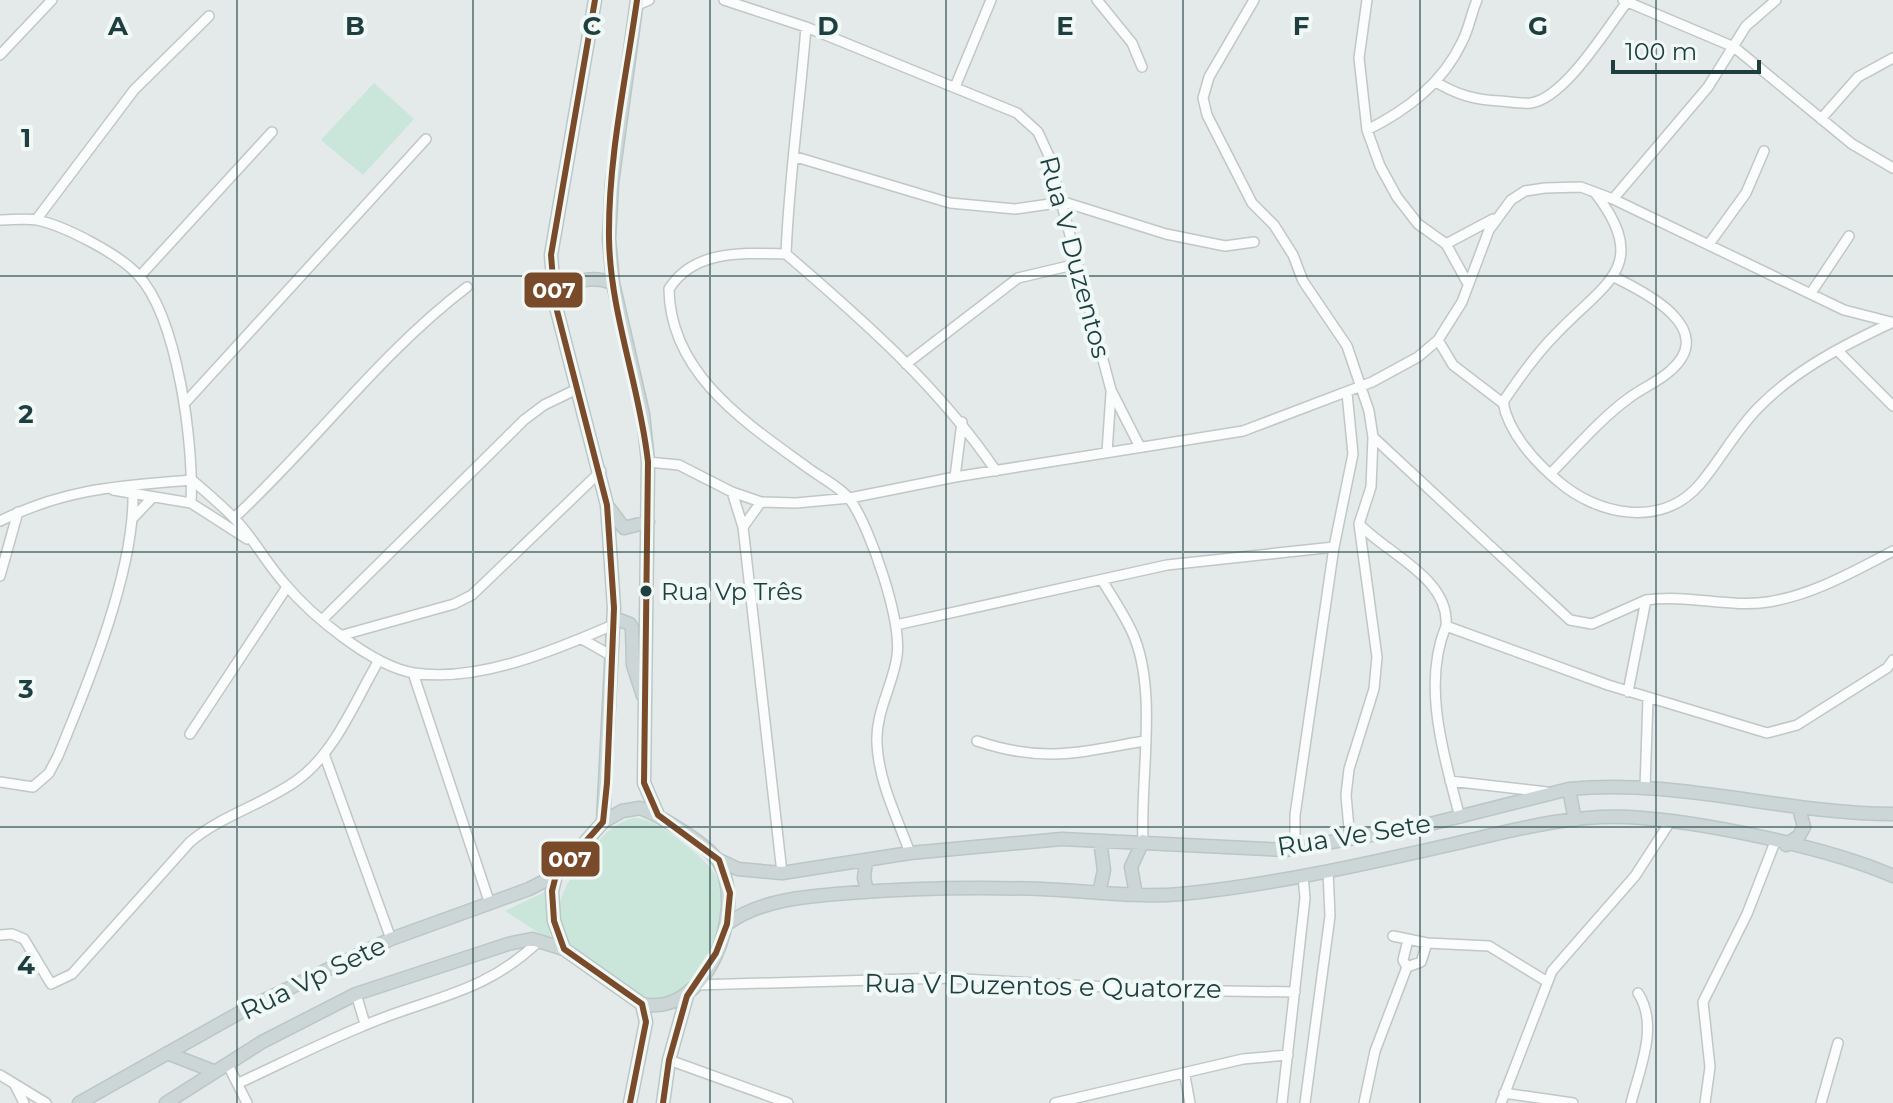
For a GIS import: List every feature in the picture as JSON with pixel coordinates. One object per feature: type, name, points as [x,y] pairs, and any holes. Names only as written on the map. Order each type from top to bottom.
[{"type":"main road","points":[[595,0],[551,255],[555,303],[601,471],[607,505],[613,622],[603,822]]},
{"type":"main road","points":[[641,2],[612,183],[609,239],[613,283],[643,414],[648,462],[644,783],[658,815]]},
{"type":"main road","points":[[555,303],[567,286],[582,279],[613,283]]},
{"type":"main road","points":[[607,505],[624,528],[648,522]]},
{"type":"main road","points":[[613,622],[630,624],[632,628],[633,665],[646,703]]},
{"type":"main road","name":"Rua Ve Sete","points":[[719,860],[748,871],[782,873],[910,853],[1022,841],[1143,841],[1221,849],[1295,849],[1460,818],[1569,789],[1645,788],[1845,814],[1893,814]]},
{"type":"main road","points":[[1569,789],[1575,820]]},
{"type":"main road","points":[[663,1103],[669,1060],[691,991],[716,953],[727,924],[730,893],[719,860],[658,815],[640,808],[622,811],[603,822],[556,875],[552,891],[554,921],[564,949],[642,1004],[654,1007],[691,991]]},
{"type":"main road","points":[[1781,843],[1799,836],[1804,827],[1799,808]]},
{"type":"main road","name":"Rua Ve Sete","points":[[727,924],[740,914],[766,906],[811,896],[867,891],[996,888],[1178,894],[1303,876],[1575,820],[1626,817],[1781,843],[1893,876]]},
{"type":"main road","points":[[1099,893],[1104,870],[1100,841]]},
{"type":"main road","points":[[1136,895],[1131,867],[1143,841]]},
{"type":"main road","points":[[866,861],[864,878],[867,891]]},
{"type":"main road","name":"Rua Vp Sete","points":[[79,1103],[248,1008],[391,939],[490,904],[556,875]]},
{"type":"main road","name":"Rua Vp Sete","points":[[166,1103],[213,1071],[356,994],[508,944],[539,941],[564,949]]},
{"type":"main road","points":[[630,1103],[646,1022],[642,1004]]},
{"type":"main road","points":[[167,1053],[213,1071]]},
{"type":"street","points":[[0,55],[52,0]]},
{"type":"street","name":"Rua V Duzentos","points":[[724,0],[806,27],[1017,113],[1038,132],[1064,202],[1077,264],[1111,390],[1140,447]]},
{"type":"street","points":[[955,87],[991,0]]},
{"type":"street","points":[[1097,0],[1132,43],[1142,67]]},
{"type":"street","points":[[1254,0],[1209,77],[1203,98],[1207,115],[1252,203],[1274,225],[1293,255],[1303,281],[1347,346],[1369,411],[1373,437],[1371,487],[1359,524],[1377,657],[1374,689],[1349,769],[1346,795],[1350,840]]},
{"type":"street","points":[[1367,0],[1359,58],[1367,130],[1397,197],[1418,224],[1446,244],[1467,282]]},
{"type":"street","points":[[1367,130],[1410,105],[1436,82],[1463,41],[1477,0]]},
{"type":"street","points":[[1613,199],[1708,87],[1746,26],[1776,0]]},
{"type":"street","points":[[1436,82],[1451,91],[1484,101],[1531,103],[1544,98],[1573,73],[1625,1],[1734,47],[1852,144],[1893,168]]},
{"type":"street","points":[[36,220],[134,90],[209,16]]},
{"type":"street","points":[[786,254],[789,183],[796,157],[806,27]]},
{"type":"street","points":[[1821,119],[1858,77],[1893,58]]},
{"type":"street","points":[[140,276],[272,132]]},
{"type":"street","points":[[184,404],[426,139]]},
{"type":"street","points":[[1709,244],[1746,193],[1764,151]]},
{"type":"street","points":[[796,157],[950,203],[1015,209],[1064,202],[1166,234],[1225,246],[1254,242]]},
{"type":"street","points":[[648,462],[679,465],[732,492],[761,502],[850,498],[955,477],[1140,447],[1213,439],[1243,431],[1360,387],[1418,357],[1438,340],[1452,322],[1495,218],[1511,200],[1525,191],[1581,187],[1613,199],[1855,314],[1892,322]]},
{"type":"street","points":[[1504,407],[1554,335],[1614,277],[1620,259],[1620,236],[1611,214],[1594,192]]},
{"type":"street","points":[[1446,244],[1495,218]]},
{"type":"street","points":[[0,220],[36,220],[96,246],[140,276],[160,316],[184,404],[192,480],[191,503]]},
{"type":"street","points":[[1811,293],[1849,236]]},
{"type":"street","points":[[910,853],[885,791],[876,740],[898,654],[896,625],[878,565],[850,498],[745,422],[695,371],[677,335],[669,308],[669,289],[678,275],[723,254],[786,254],[855,313],[906,364],[962,422],[996,471]]},
{"type":"street","points":[[906,364],[1018,278],[1077,264]]},
{"type":"street","points":[[1550,474],[1609,415],[1672,369],[1682,355],[1680,321],[1667,306],[1614,277]]},
{"type":"street","points":[[234,518],[377,365],[424,320],[467,287]]},
{"type":"street","points":[[1438,340],[1453,365],[1504,407],[1537,464],[1589,504],[1642,513],[1669,507],[1700,484],[1723,449],[1761,406],[1837,350],[1892,322]]},
{"type":"street","points":[[1837,350],[1893,406]]},
{"type":"street","points":[[323,619],[524,420],[544,405],[577,389]]},
{"type":"street","name":"Rua V Duzentos","points":[[1107,452],[1111,390]]},
{"type":"street","points":[[1295,849],[1295,815],[1334,547],[1353,454],[1347,393]]},
{"type":"street","points":[[955,477],[962,422]]},
{"type":"street","points":[[1373,437],[1570,620],[1592,624],[1646,600],[1691,597],[1766,602],[1821,586],[1893,551]]},
{"type":"street","points":[[343,635],[454,604],[472,595],[601,471]]},
{"type":"street","points":[[0,521],[59,496],[103,487],[192,480],[234,518],[287,587],[323,619],[379,660],[413,673],[468,672],[582,639],[613,622]]},
{"type":"street","points":[[103,487],[133,495],[191,503],[253,543]]},
{"type":"street","points":[[732,492],[743,527],[782,873]]},
{"type":"street","points":[[0,782],[27,789],[41,783],[58,756],[105,634],[133,518],[133,495]]},
{"type":"street","points":[[133,518],[152,498]]},
{"type":"street","points":[[743,527],[761,502]]},
{"type":"street","points":[[0,576],[18,512]]},
{"type":"street","points":[[1359,524],[1422,575],[1444,600],[1446,626],[1438,646],[1435,679],[1441,735],[1460,818]]},
{"type":"street","points":[[896,625],[1167,565],[1334,547]]},
{"type":"street","points":[[1102,580],[1135,640],[1142,684],[1143,841]]},
{"type":"street","points":[[190,734],[287,587]]},
{"type":"street","points":[[1628,692],[1646,600]]},
{"type":"street","points":[[1446,626],[1628,692],[1767,733],[1782,731],[1891,666]]},
{"type":"street","points":[[582,639],[612,656]]},
{"type":"street","points":[[0,935],[19,935],[29,945],[48,982],[60,982],[84,963],[190,842],[209,826],[261,804],[298,780],[324,754],[379,660]]},
{"type":"street","points":[[413,673],[490,904]]},
{"type":"street","points":[[1645,788],[1648,698]]},
{"type":"street","points":[[977,741],[1015,754],[1044,756],[1144,741]]},
{"type":"street","points":[[324,754],[391,939]]},
{"type":"street","points":[[1450,781],[1555,793]]},
{"type":"street","points":[[1573,1103],[1503,1098],[1546,981],[1635,876],[1670,822]]},
{"type":"street","points":[[1705,1103],[1710,1067],[1703,1002],[1781,843]]},
{"type":"street","points":[[1305,1103],[1330,916],[1328,871]]},
{"type":"street","points":[[1282,1103],[1295,992],[1303,876]]},
{"type":"street","points":[[1393,936],[1427,943],[1468,942],[1489,946],[1512,957],[1546,981]]},
{"type":"street","points":[[1407,967],[1403,960],[1408,940]]},
{"type":"street","points":[[239,1083],[365,1024],[465,991],[494,977],[539,941]]},
{"type":"street","points":[[1364,1103],[1375,1051],[1407,967],[1421,962],[1427,943]]},
{"type":"street","name":"Rua V Duzentos e Quatorze","points":[[691,991],[945,978],[1162,990],[1295,992]]},
{"type":"street","points":[[1631,1103],[1648,1025],[1647,1007],[1638,993]]},
{"type":"street","points":[[356,994],[365,1024]]},
{"type":"street","points":[[1821,1103],[1838,1043]]},
{"type":"street","points":[[1055,1103],[1091,1100],[1243,1059],[1288,1055]]},
{"type":"street","points":[[669,1060],[788,1103]]},
{"type":"street","points":[[227,1063],[247,1103]]},
{"type":"street","points":[[0,1075],[46,1103]]},
{"type":"street","points":[[1185,1076],[1190,1103]]},
{"type":"street","points":[[13,1082],[24,1103]]},
{"type":"green space","points":[[374,83],[414,119],[363,175],[321,140]]},
{"type":"green space","points":[[634,818],[655,824],[681,841],[708,865],[720,884],[724,902],[716,938],[679,998],[649,1002],[587,961],[571,946],[562,929],[559,909],[566,887],[605,835]]},
{"type":"green space","points":[[549,890],[546,907],[551,941],[505,911]]},
{"type":"transit line","name":"007","points":[[595,0],[551,255],[555,303],[607,505],[614,608],[607,783],[603,822],[556,875],[552,891],[554,921],[564,949],[642,1004],[646,1022],[630,1103]]},
{"type":"transit line","name":"007","points":[[637,0],[615,149],[609,238],[614,294],[648,462],[644,783],[658,815],[719,860],[730,893],[727,924],[716,953],[687,996],[669,1060],[663,1103]]},
{"type":"place","name":"Rua Vp Três","points":[[646,591]]}]
